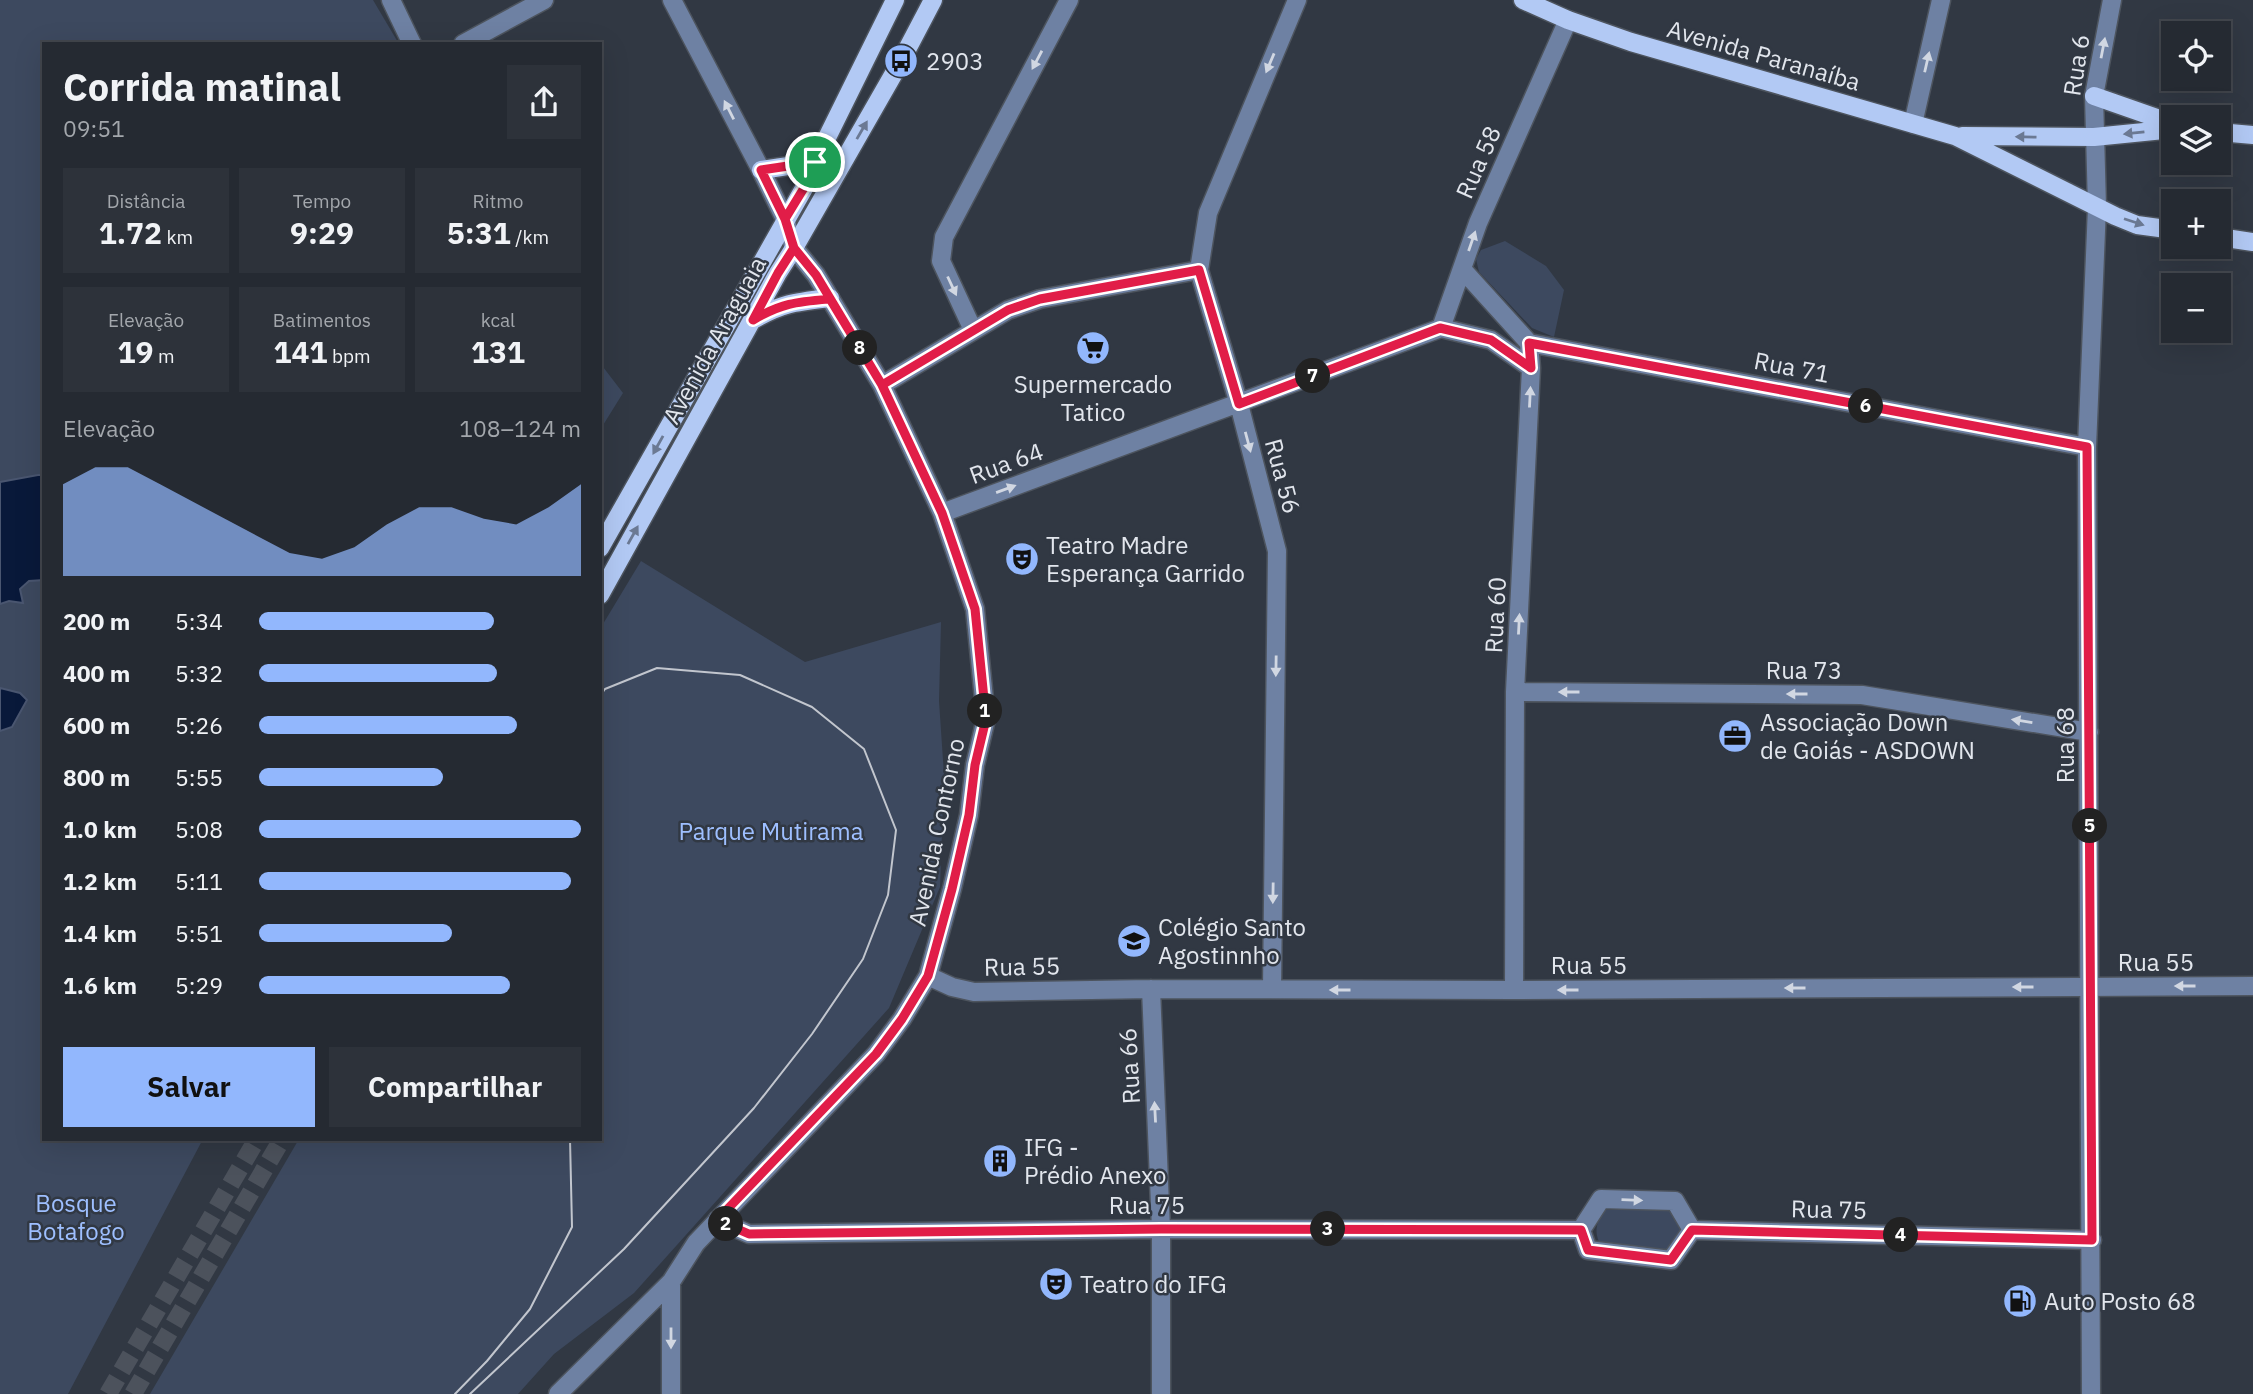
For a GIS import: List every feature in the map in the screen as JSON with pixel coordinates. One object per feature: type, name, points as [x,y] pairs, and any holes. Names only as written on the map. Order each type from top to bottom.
[{"type":"main road","name":"Avenida Araguaia","points":[[602,544],[807,183],[895,0]]},
{"type":"main road","name":"Avenida Araguaia","points":[[602,590],[933,0]]},
{"type":"main road","name":"Avenida Paranaíba","points":[[1523,0],[1568,20],[1631,42],[1955,136],[2096,207],[2137,225],[2161,228]]},
{"type":"main road","points":[[2094,96],[2161,121]]},
{"type":"main road","name":"Avenida Paranaíba","points":[[1955,136],[2094,137],[2161,128]]},
{"type":"main road","points":[[2231,133],[2253,135]]},
{"type":"main road","points":[[761,170],[815,162]]},
{"type":"main road","points":[[2231,239],[2253,242]]},
{"type":"main road","points":[[753,320],[774,307],[830,299]]},
{"type":"street","points":[[391,0],[411,42]]},
{"type":"street","points":[[467,42],[544,0]]},
{"type":"street","name":"Avenida Contorno","points":[[558,1394],[671,1282],[696,1243],[876,1054],[902,1019],[928,976],[969,815],[975,765],[986,719],[975,609],[942,513],[882,385],[816,275],[794,248],[785,219],[761,170],[672,0]]},
{"type":"street","points":[[973,330],[941,261],[944,237],[1069,0]]},
{"type":"street","name":"Rua 56","points":[[1272,989],[1277,551],[1239,404],[1199,270],[1208,213],[1297,0]]},
{"type":"street","points":[[1913,124],[1941,0]]},
{"type":"street","name":"Rua 6","points":[[2094,137],[2094,96],[2112,0]]},
{"type":"street","name":"Rua 58","points":[[1440,328],[1478,223],[1568,20]]},
{"type":"street","name":"Rua 68","points":[[2091,1394],[2087,447],[2096,207],[2094,137]]},
{"type":"street","points":[[1462,269],[1529,343]]},
{"type":"street","points":[[882,385],[1008,310],[1040,299],[1199,270]]},
{"type":"street","points":[[1440,328],[1491,340],[1531,368]]},
{"type":"street","name":"Rua 64","points":[[942,513],[1440,328]]},
{"type":"street","name":"Rua 71","points":[[1529,343],[2087,447]]},
{"type":"street","name":"Rua 60","points":[[1514,990],[1515,692],[1531,368],[1529,343]]},
{"type":"street","name":"Rua 73","points":[[1515,692],[1862,695],[2089,732]]},
{"type":"street","name":"Rua 55","points":[[928,976],[952,987],[974,992],[1151,989],[2253,986]]},
{"type":"street","name":"Rua 66","points":[[1151,989],[1161,1229],[1161,1394]]},
{"type":"street","points":[[1601,1199],[1675,1201],[1692,1230],[1671,1260],[1588,1250],[1581,1230],[1601,1199]]},
{"type":"street","name":"Rua 75","points":[[717,1220],[749,1234],[1161,1229],[1581,1230]]},
{"type":"street","name":"Rua 75","points":[[1692,1230],[2092,1240]]},
{"type":"street","points":[[671,1282],[671,1394]]},
{"type":"green space","name":"Bosque Botafogo","points":[[0,0],[373,0],[398,42],[42,42],[42,1141],[202,1141],[68,1394],[0,1394]]},
{"type":"green space","points":[[1505,241],[1546,266],[1564,290],[1554,337],[1532,328],[1479,272],[1476,259],[1481,250]]},
{"type":"green space","points":[[602,366],[623,393],[602,427]]},
{"type":"green space","name":"Parque Mutirama","points":[[641,561],[805,662],[941,622],[939,701],[944,775],[940,887],[889,1008],[634,1293],[554,1354],[518,1394],[150,1394],[298,1141],[602,1141],[602,626]]},
{"type":"green space","points":[[1668,1209],[1684,1228],[1669,1252],[1602,1247],[1599,1242],[1597,1228],[1604,1210]]},
{"type":"water","points":[[42,475],[42,580],[29,581],[20,589],[23,603],[9,601],[0,604],[0,482]]},
{"type":"water","points":[[0,688],[20,693],[27,700],[12,727],[0,731]]},
{"type":"tunnel","points":[[108,1394],[256,1141]]},
{"type":"tunnel","points":[[133,1394],[281,1141]]},
{"type":"tram line","points":[[470,1394],[624,1249],[754,1108],[812,1034],[863,959],[888,895],[896,830],[864,749],[812,707],[740,675],[657,668],[605,689],[602,693]]},
{"type":"tram line","points":[[455,1394],[487,1361],[530,1309],[572,1227],[570,1141]]},
{"type":"place","name":"2903","points":[[901,61]]},
{"type":"place","name":"Supermercado Tatico","points":[[1093,348]]},
{"type":"place","name":"Teatro Madre Esperança Garrido","points":[[1022,559]]},
{"type":"place","name":"Associação Down de Goiás - ASDOWN","points":[[1735,736]]},
{"type":"place","name":"Colégio Santo Agostinnho","points":[[1134,941]]},
{"type":"place","name":"IFG - Prédio Anexo","points":[[1000,1161]]},
{"type":"place","name":"Teatro do IFG","points":[[1056,1284]]},
{"type":"place","name":"Auto Posto 68","points":[[2020,1301]]},
{"type":"route","points":[[815,162],[761,170],[785,219],[794,248],[753,320],[774,307],[830,299],[882,385],[1008,310],[1040,299],[1199,270],[1239,404],[1440,328],[1491,340],[1531,368],[1529,343],[2087,447],[2092,1240],[1692,1230],[1671,1260],[1588,1250],[1581,1230],[1161,1229],[749,1234],[717,1220],[876,1054],[902,1019],[928,976],[969,815],[975,765],[986,719],[975,609],[942,513],[882,385],[816,275],[794,248],[785,219],[807,183],[815,162]]}]
